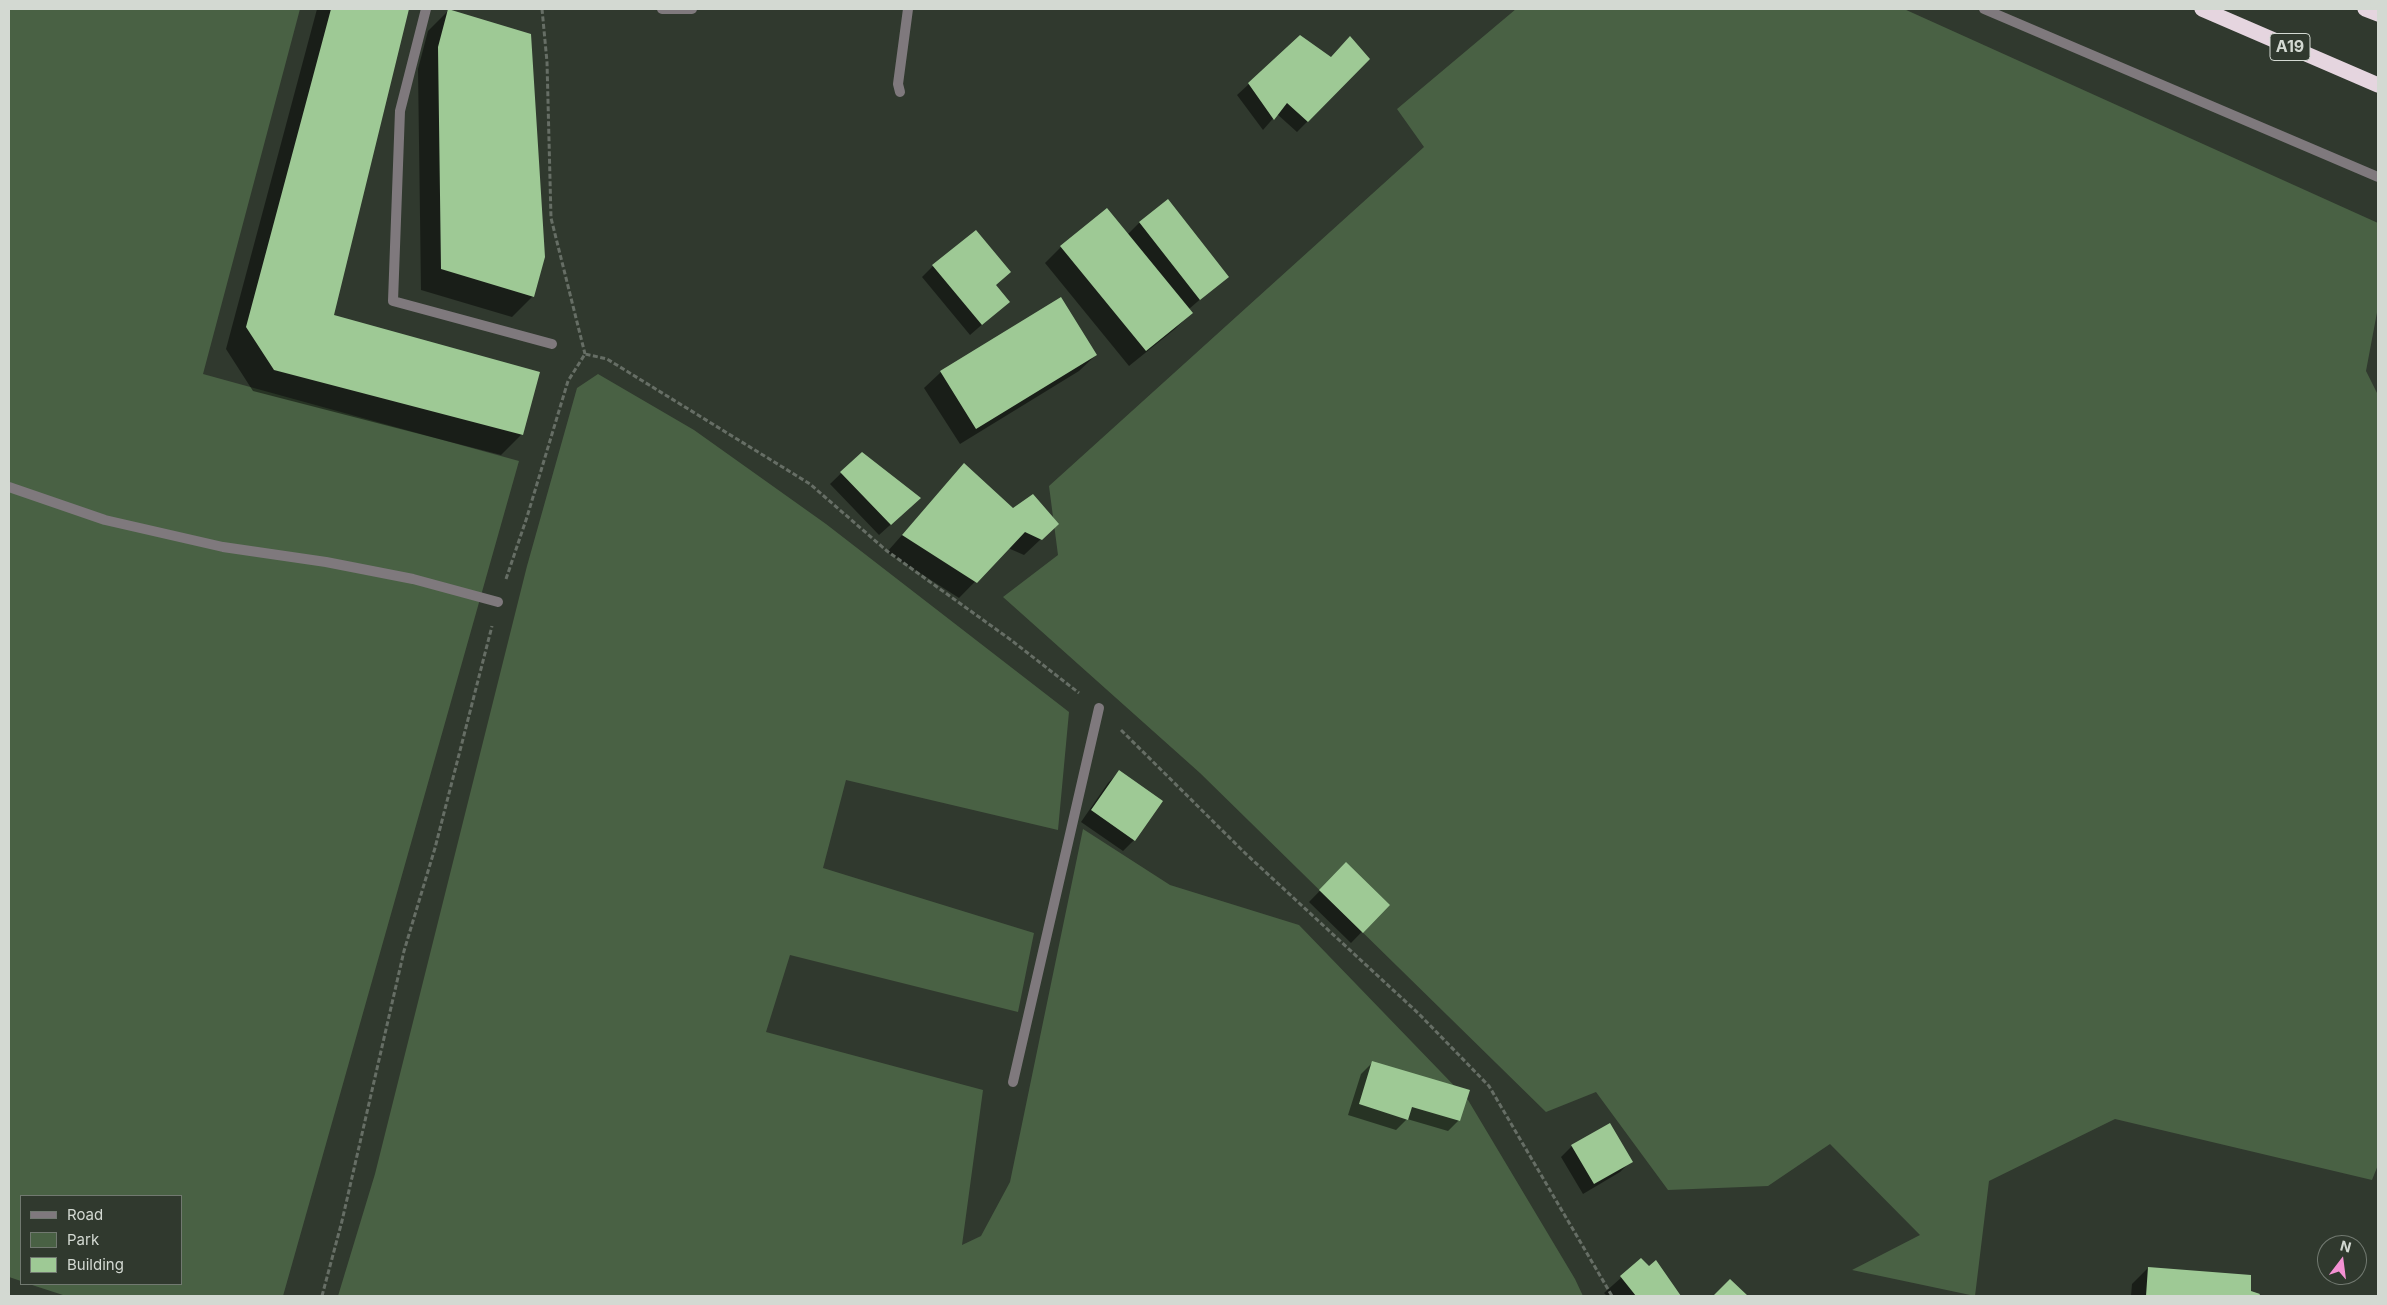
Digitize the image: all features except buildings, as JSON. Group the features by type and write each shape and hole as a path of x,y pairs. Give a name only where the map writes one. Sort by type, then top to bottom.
{"highway":[{"name":"A19","path":"2202,9 2378,85"},
{"path":"2365,9 2378,14"}],"street":[{"path":"426,9 400,111 393,301 552,344"},
{"path":"662,9 692,9"},
{"path":"900,92 898,84 908,9"},
{"path":"1984,9 2378,178"},
{"path":"9,487 105,520 223,547 326,562 414,579 498,602"},
{"path":"1013,1082 1099,708"}],"path":[{"path":"322,1296 342,1221 404,951 435,848 498,602 527,517 568,381 585,354 551,218 547,62 542,9"},
{"path":"585,354 607,359 810,484 887,551 1011,640 1099,708 1246,854 1418,1013 1489,1086 1612,1296"}],"green space":[{"path":"9,9 300,9 203,374 519,461 283,1296 66,1296 32,1285 182,1285 182,1195 20,1195 20,1281 9,1277"},
{"path":"1516,9 1904,9 2378,223 2378,307 2366,371 2378,395 2378,1165 2372,1180 2115,1119 1989,1181 1975,1296 1852,1270 1920,1235 1830,1144 1768,1186 1668,1190 1596,1092 1546,1112 1200,773 1003,597 1058,555 1049,486 1424,147 1397,109"},
{"path":"598,374 694,430 826,524 1069,712 1058,830 846,780 823,868 1034,933 1018,1012 790,955 766,1032 983,1090 962,1245 981,1236 1010,1182 1083,829 1170,885 1299,925 1468,1100 1575,1279 1583,1296 338,1296 375,1174 527,566 577,388"}]}
